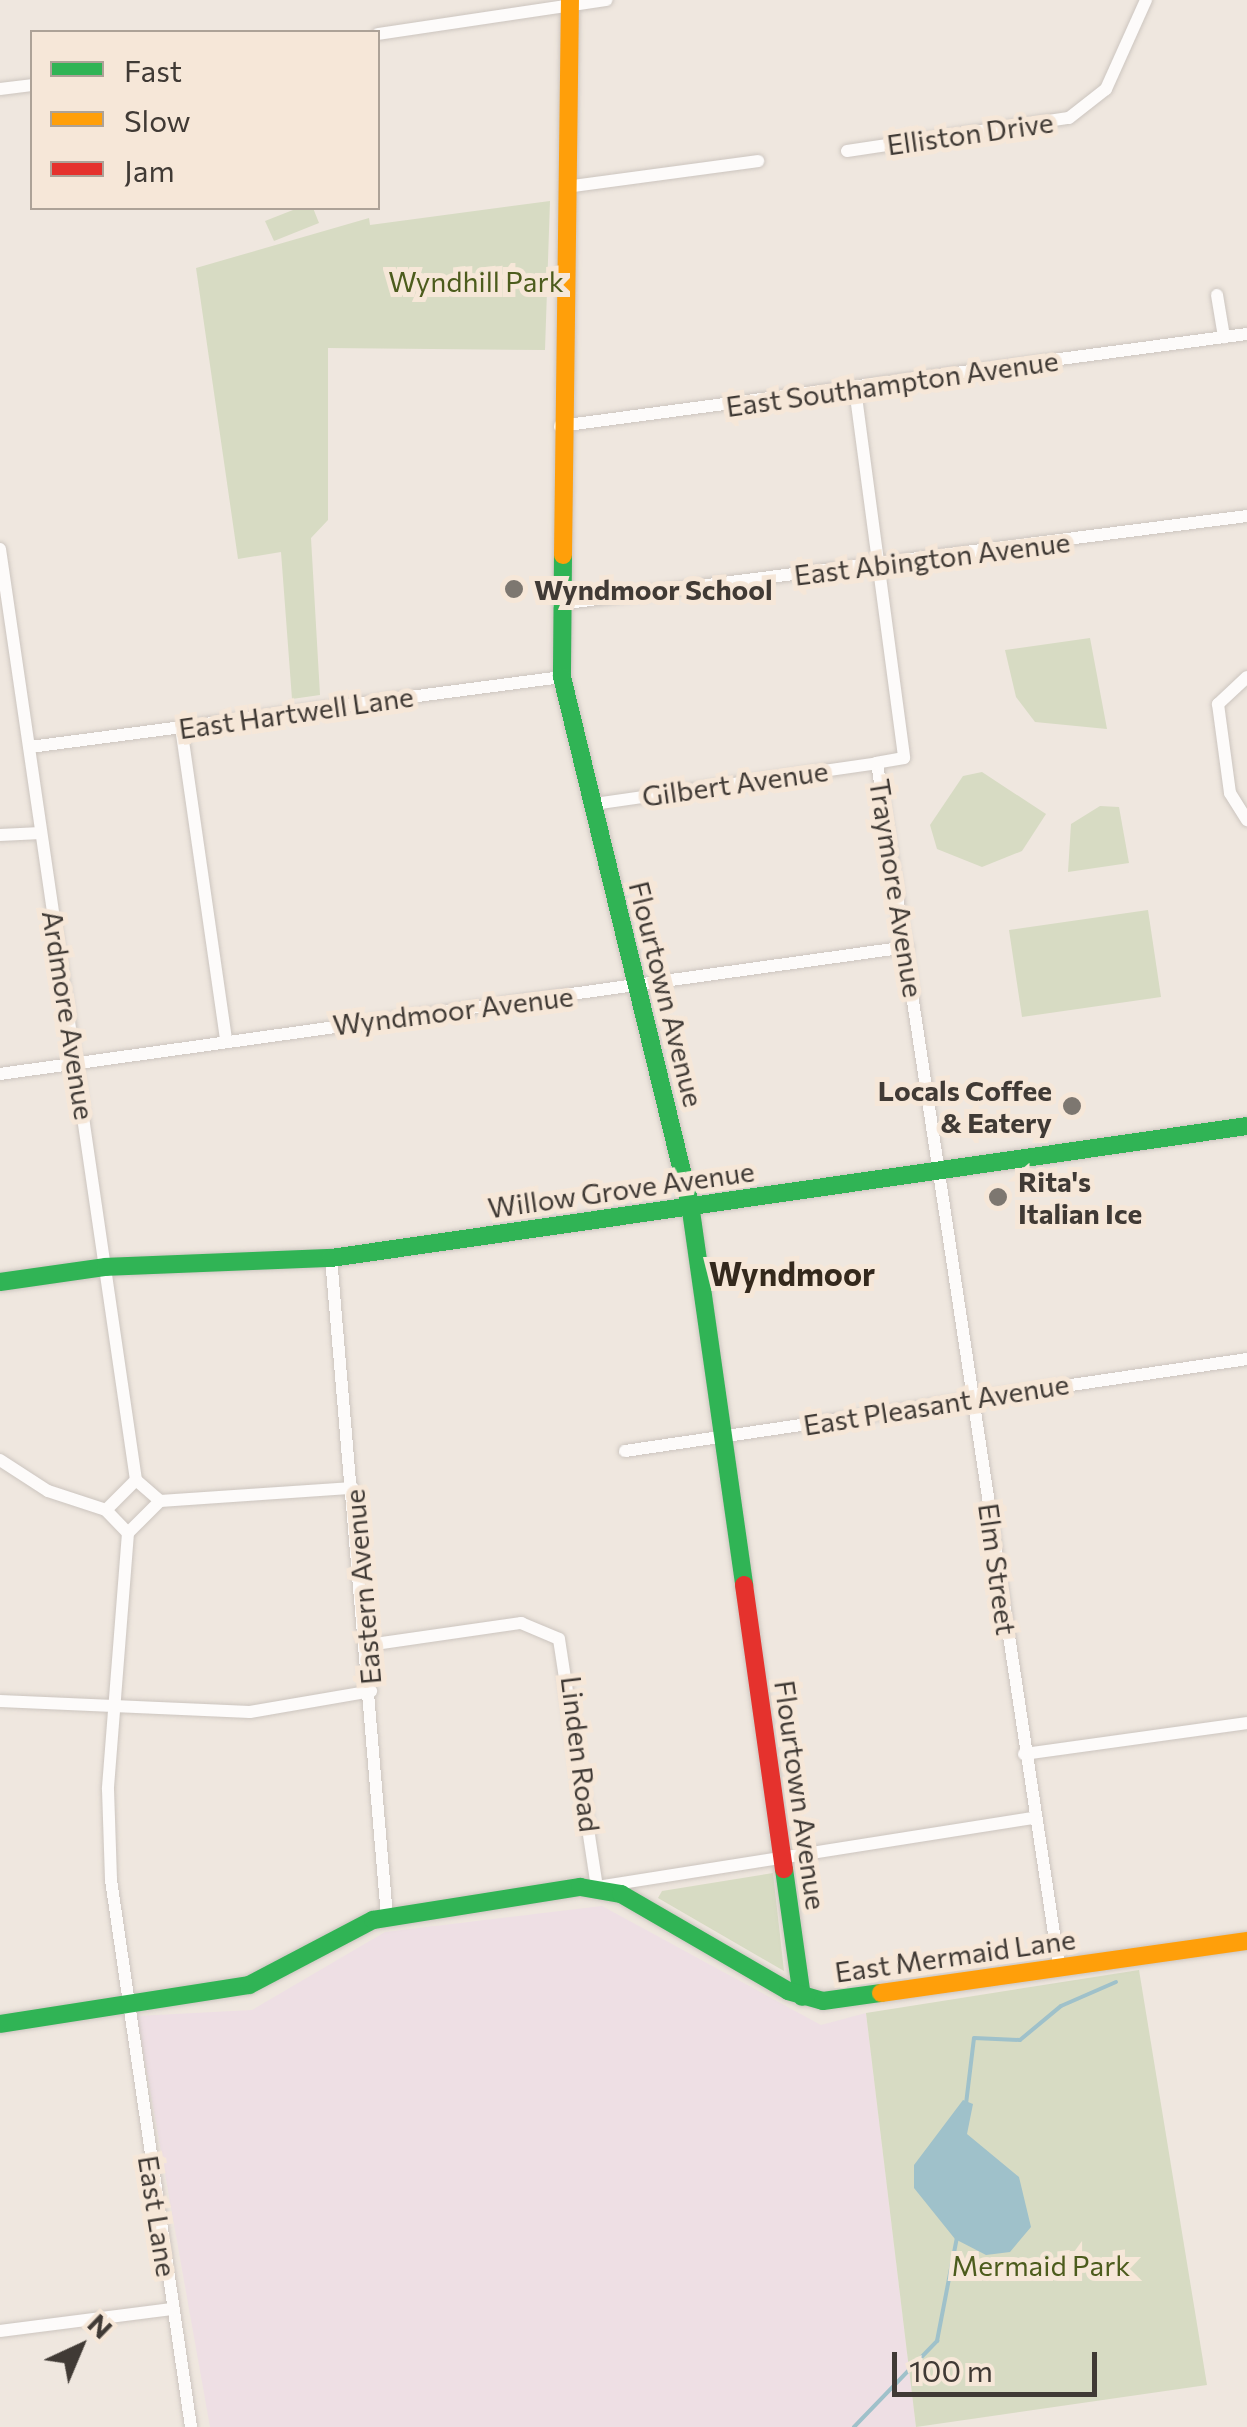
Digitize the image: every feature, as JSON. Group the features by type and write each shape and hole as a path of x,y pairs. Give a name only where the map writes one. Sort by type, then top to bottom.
{"street":[{"path":"380,34 606,0"},
{"name":"Elliston Drive","path":"847,151 1069,118 1106,89 1146,0"},
{"name":"Flourtown Avenue","path":"570,3 557,604 562,677 690,1204 802,1997"},
{"path":"0,89 30,84"},
{"path":"566,188 758,161"},
{"path":"1217,295 1224,337"},
{"name":"East Southampton Avenue","path":"560,426 1247,334"},
{"name":"Traymore Avenue","path":"855,389 904,758 877,762 940,1171"},
{"name":"East Abington Avenue","path":"557,604 879,567 1247,516"},
{"name":"Ardmore Avenue","path":"0,549 136,1480"},
{"name":"East Hartwell Lane","path":"30,746 562,677"},
{"path":"1247,678 1218,704 1230,793 1247,820"},
{"path":"181,727 226,1038"},
{"name":"Gilbert Avenue","path":"594,804 877,762"},
{"path":"0,835 41,833"},
{"name":"Wyndmoor Avenue","path":"0,1074 226,1038 635,988 907,947"},
{"name":"Willow Grove Avenue","path":"0,1282 106,1267 331,1258 1247,1126"},
{"name":"Elm Street","path":"940,1171 1024,1754 1059,1967"},
{"name":"Eastern Avenue","path":"331,1258 368,1644 386,1916"},
{"name":"East Pleasant Avenue","path":"625,1451 1247,1359"},
{"path":"0,1460 48,1491 106,1510 128,1533"},
{"path":"106,1510 136,1480 160,1501"},
{"path":"126,2004 108,1832 128,1533 160,1501 353,1488"},
{"name":"Linden Road","path":"368,1644 522,1623 558,1639 597,1887"},
{"path":"0,1701 250,1712 371,1691"},
{"path":"1024,1754 1247,1723"},
{"path":"0,2024 262,1982 386,1916 1035,1818"},
{"name":"East Mermaid Lane","path":"597,1887 802,1997 837,2000 1247,1941"},
{"name":"East Lane","path":"126,2004 191,2427"},
{"path":"0,2332 172,2309"}],"shaded area":[{"path":"602,1906 821,2025 866,2013 916,2427 210,2427 137,2016 252,2010 385,1932"}],"green space":[{"name":"Wyndhill Park","path":"550,201 545,350 328,348 328,520 311,538 320,695 292,699 281,552 238,559 196,268 369,218 370,225"},
{"path":"293,210 314,210 319,223 274,241 265,221"},
{"path":"1090,638 1107,729 1035,722 1016,697 1005,650"},
{"path":"982,772 1046,814 1022,851 982,867 937,849 930,825 963,776"},
{"path":"1100,806 1119,807 1129,863 1068,872 1071,824"},
{"path":"1148,910 1161,997 1022,1017 1009,930"},
{"path":"773,1873 784,1971 658,1898 662,1891"},
{"name":"Mermaid Park","path":"1139,1970 1207,2385 916,2427 866,2013"}],"water":[{"path":"963,2100 973,2104 967,2134 1019,2177 1031,2227 1010,2252 986,2255 955,2239 914,2188 914,2165"}],"waterway":[{"path":"966,2104 974,2038 1020,2040 1061,2006 1116,1982"},
{"path":"854,2427 937,2341 957,2237"}],"traffic: fast":[{"path":"563,555 562,677 690,1204 744,1585"},
{"path":"0,1282 106,1267 331,1258 1247,1126"},
{"path":"784,1869 802,1997"},
{"path":"0,2024 249,1985 373,1920 580,1887 621,1894 788,1991 823,2001 881,1993"}],"traffic: slow":[{"path":"563,555 570,0"},
{"path":"881,1993 1247,1941"}],"traffic: jam":[{"path":"744,1585 784,1869"}],"place":[{"name":"Wyndmoor School","path":"514,589"},
{"name":"Locals Coffee & Eatery","path":"1072,1106"},
{"name":"Rita's Italian Ice","path":"998,1197"}],"district":[{"name":"Wyndmoor","path":"792,1273"}]}
